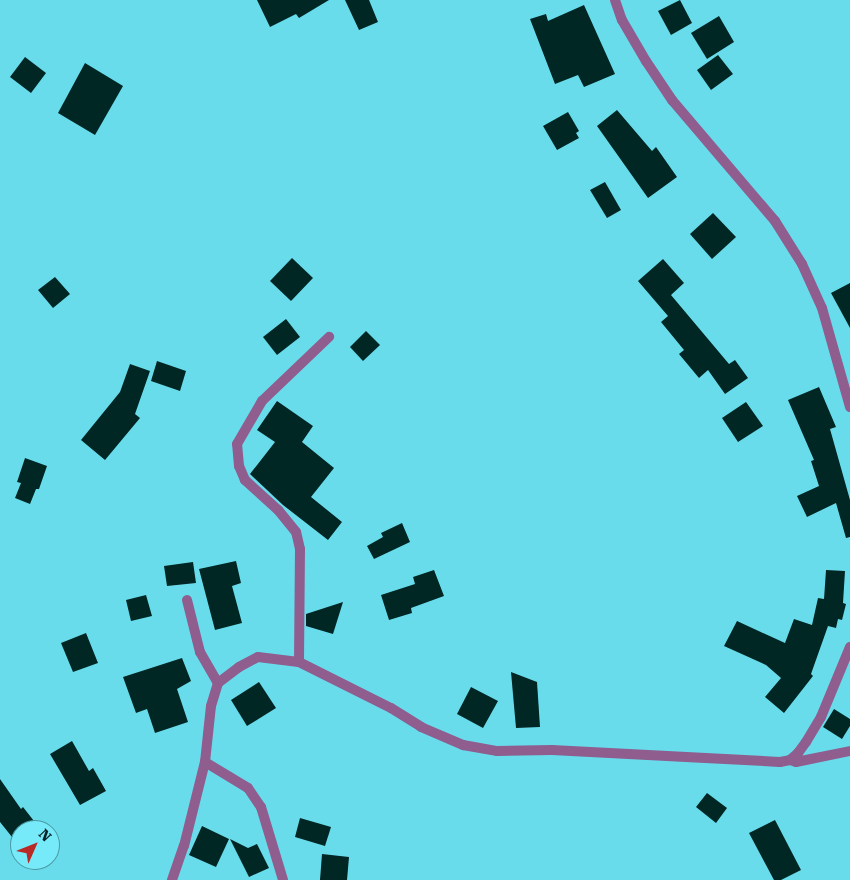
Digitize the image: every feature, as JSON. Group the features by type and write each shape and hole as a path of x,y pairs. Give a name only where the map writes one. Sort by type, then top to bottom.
{"street":[{"path":"615,0 622,20 672,100 775,221 802,264 822,308 850,406"},
{"path":"299,662 300,549 296,532 278,510 246,480 239,466 237,444 262,401 329,337"},
{"path":"187,600 200,652 218,683"},
{"path":"790,760 798,753 821,716 850,647"},
{"path":"172,880 184,846 205,762 211,706 218,683 239,667 258,657 299,662 391,708 421,727 463,745 497,751 552,750 780,762 790,760 796,762 850,751"},
{"path":"205,762 248,788 261,807 284,880"}],"building":[{"path":"257,0 329,0 299,18 296,14 270,27"},
{"path":"345,0 369,0 378,22 359,30"},
{"path":"680,0 692,23 671,35 658,11"},
{"path":"584,5 615,74 584,87 578,75 555,84 530,19 546,14 548,21"},
{"path":"719,16 734,42 707,59 691,33"},
{"path":"718,55 733,74 711,90 697,70"},
{"path":"25,57 46,73 31,93 10,77"},
{"path":"85,63 123,86 95,135 58,113"},
{"path":"617,110 652,151 656,147 677,177 648,198 597,126"},
{"path":"568,112 579,131 576,133 579,138 557,150 543,126"},
{"path":"605,182 621,210 607,218 590,190"},
{"path":"713,213 736,237 712,259 690,234"},
{"path":"292,258 313,278 291,301 270,281"},
{"path":"663,259 684,283 671,295 729,364 735,360 748,378 725,394 708,370 699,378 679,354 684,350 661,322 668,316 638,281"},
{"path":"55,277 70,294 53,308 38,290"},
{"path":"850,283 850,328 831,293"},
{"path":"286,319 300,337 277,355 263,337"},
{"path":"366,331 380,345 363,361 350,347"},
{"path":"157,361 186,371 180,391 151,381"},
{"path":"130,364 150,371 135,414 140,418 105,460 81,440 120,392"},
{"path":"819,387 836,427 830,429 850,500 850,537 846,538 836,503 807,517 797,496 819,486 811,461 814,460 788,400"},
{"path":"277,401 313,426 302,442 334,468 311,497 342,522 328,540 283,505 250,474 275,442 257,430"},
{"path":"746,402 763,426 738,442 722,418"},
{"path":"25,458 47,466 39,489 36,489 30,504 15,498 21,483 17,482"},
{"path":"402,523 410,542 374,559 367,546 383,537 381,533"},
{"path":"236,561 241,583 232,586 242,623 215,630 199,569"},
{"path":"193,562 196,583 167,586 164,566"},
{"path":"434,570 444,596 411,608 412,613 389,620 381,595 415,584 413,577"},
{"path":"826,570 845,571 843,603 846,604 842,620 838,619 836,628 828,626 811,674 813,676 784,713 765,697 781,678 766,665 724,646 737,621 785,643 794,619 812,625 818,598 824,599"},
{"path":"146,595 152,616 131,621 126,600"},
{"path":"343,602 333,634 306,626 306,614"},
{"path":"86,633 98,663 73,672 61,643"},
{"path":"182,658 191,681 177,689 188,722 155,733 147,709 136,713 123,677"},
{"path":"511,672 537,682 540,727 516,728"},
{"path":"259,682 276,708 247,726 231,700"},
{"path":"471,687 498,701 483,728 457,714"},
{"path":"834,709 850,719 850,726 842,739 823,727"},
{"path":"72,741 89,771 93,768 106,791 80,805 50,754"},
{"path":"0,779 21,809 23,807 33,820 10,820 10,834 0,822"},
{"path":"707,793 727,808 716,823 696,807"},
{"path":"300,818 331,827 325,846 295,837"},
{"path":"775,820 801,870 781,880 774,880 749,833"},
{"path":"202,826 229,839 216,867 189,855"},
{"path":"230,839 248,848 257,844 269,868 249,877"},
{"path":"322,854 349,857 347,880 320,880"}]}
